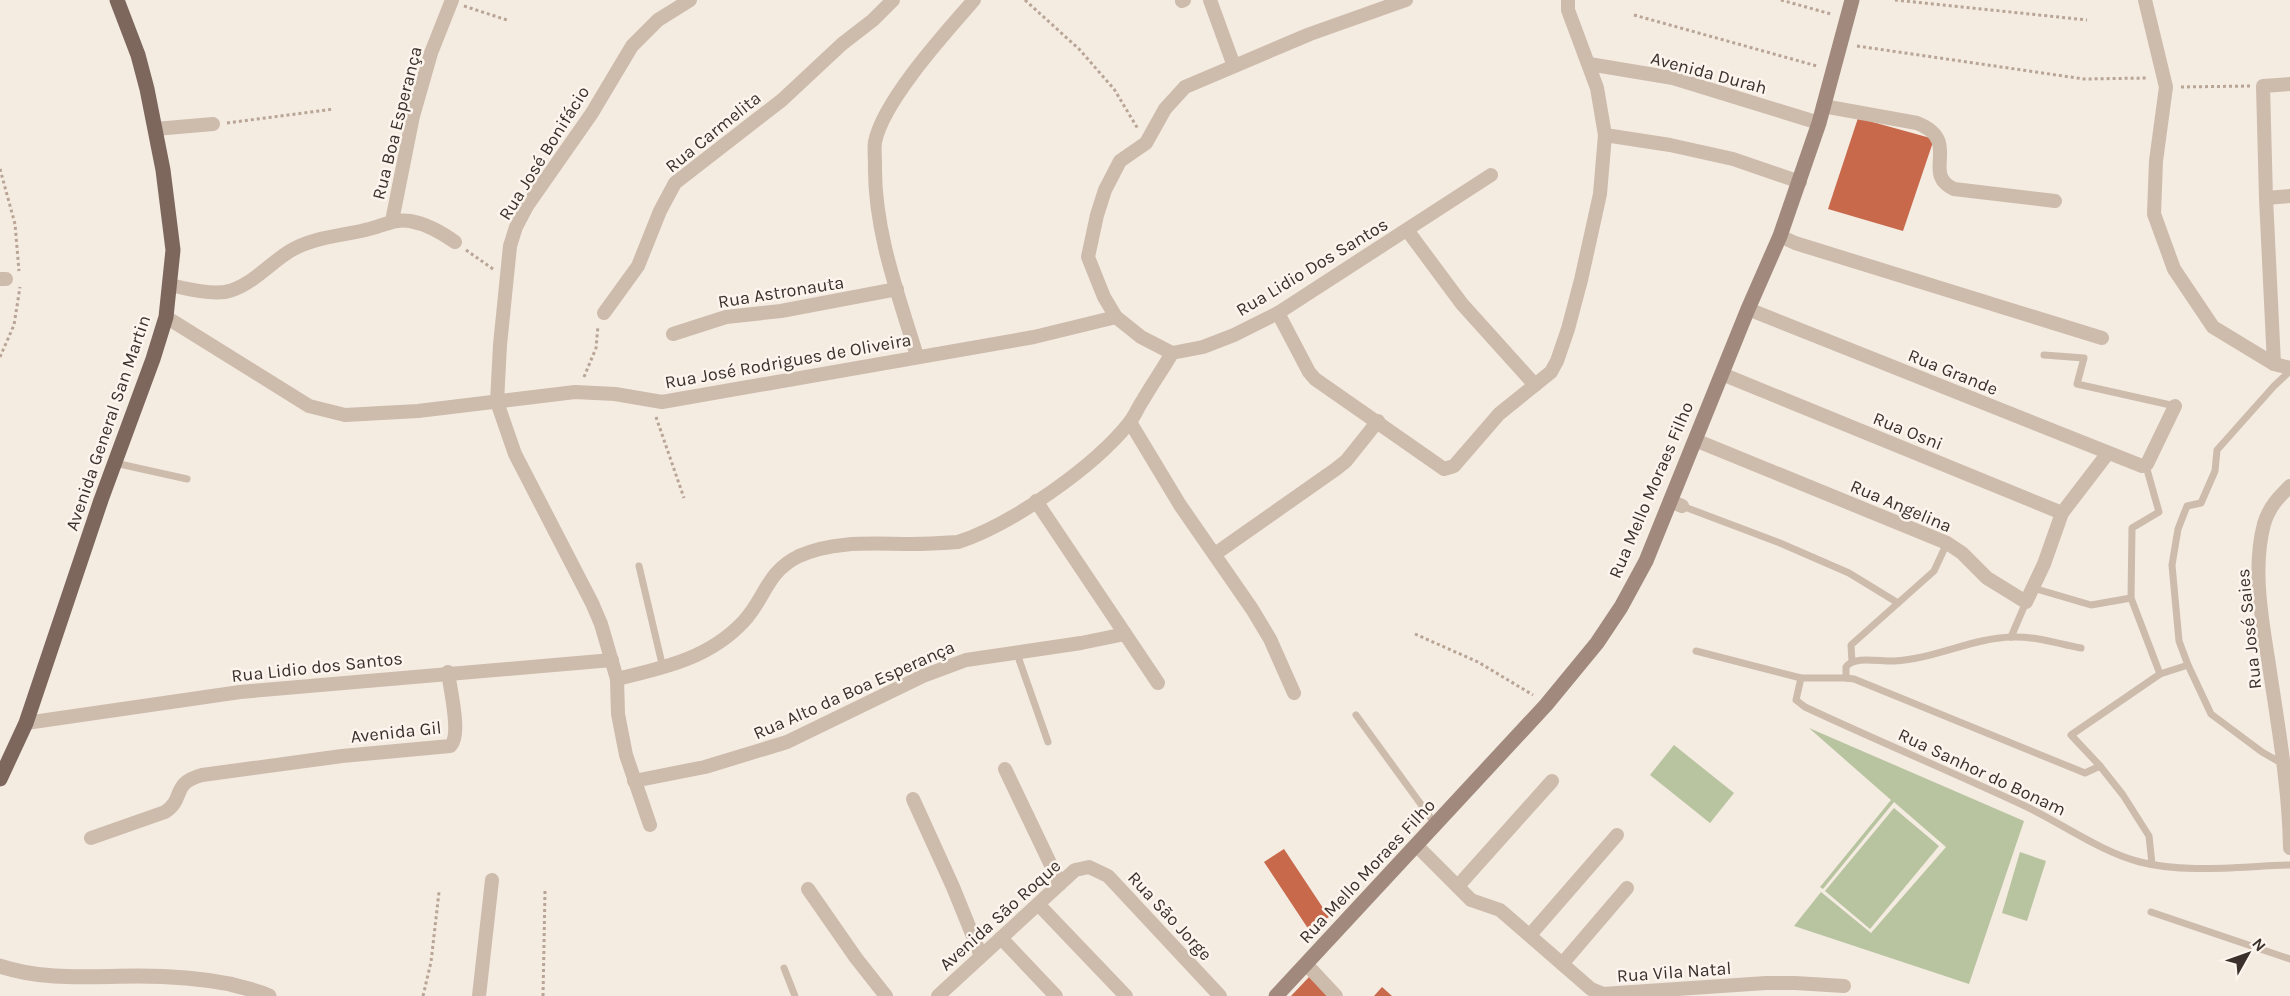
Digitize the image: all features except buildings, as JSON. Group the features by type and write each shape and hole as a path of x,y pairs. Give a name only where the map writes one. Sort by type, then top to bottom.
{"main road":[{"name":"Avenida General San Martin","path":"0,779 26,723 166,317 173,250 170,219 147,89 138,56 117,0"},
{"name":"Rua Mello Moraes Filho","path":"1276,996 1546,705 1597,643 1621,607 1676,504 1695,440 1780,236 1819,123 1852,0"}],"street":[{"name":"Rua José Bonifácio","path":"612,660 592,603 515,454 497,402 510,246 516,227 527,206 592,113 632,46 658,20 690,0"},
{"name":"Rua Carmelita","path":"604,313 638,266 663,205 675,183 782,100 842,44 873,20 892,0"},
{"path":"917,356 880,225 875,184 875,141 894,101 906,83 974,0"},
{"path":"1210,0 1234,66"},
{"path":"617,679 679,663 719,644 746,620 780,568 798,557 840,544 958,542 996,526 1090,463 1130,422 1172,353 1135,333 1116,317 1104,297 1088,257 1097,214 1105,190 1120,161 1146,143 1165,109 1185,87 1310,34 1406,0"},
{"path":"1278,313 1309,372 1442,468 1456,463 1498,414 1545,378 1557,361 1568,329 1600,194 1605,135 1602,111 1589,64 1568,10 1568,0"},
{"path":"2145,0 2165,83 2156,161 2154,214 2174,269 2213,327 2274,364 2290,370"},
{"name":"Rua Boa Esperança","path":"392,221 413,116 431,53 451,1"},
{"name":"Avenida Durah","path":"1589,64 1673,78 1819,123"},
{"path":"2274,364 2263,86 2290,84"},
{"path":"1824,106 1917,123 1930,128 1940,144 1942,181 1954,189 2055,201"},
{"path":"155,129 213,124"},
{"path":"1605,135 1670,145 1733,159 1800,182"},
{"name":"Rua Lidio Dos Santos","path":"1172,353 1203,347 1234,335 1278,313 1491,175"},
{"path":"2266,198 2290,196"},
{"name":"Rua Boa Esperança","path":"170,285 209,292 227,292 246,282 292,249 325,238 367,230 392,221 411,221 436,229 455,242"},
{"path":"1407,230 1462,304 1535,385"},
{"path":"1780,236 1795,243 2102,338"},
{"name":"Rua Astronauta","path":"673,334 726,317 781,311 897,289"},
{"name":"Rua Grande","path":"1748,309 2108,453 2146,466"},
{"name":"Rua José Rodrigues de Oliveira","path":"166,317 309,406 345,415 497,402 575,392 615,394 662,402 1034,337 1116,317"},
{"name":"Rua Osni","path":"1722,374 2062,513"},
{"path":"2146,466 2175,406"},
{"path":"1215,554 1346,461 1378,421"},
{"path":"1130,422 1180,505 1270,639 1294,693"},
{"name":"Rua Angelina","path":"1695,440 1947,543 1962,553 1987,578 2026,602"},
{"path":"2026,602 2044,564 2062,513 2108,453"},
{"name":"Rua José Saies","path":"2290,486 2273,503 2264,524 2258,567 2263,626 2283,764 2290,848"},
{"path":"1036,501 1158,683"},
{"name":"Rua Alto da Boa Esperança","path":"634,782 705,767 787,742 922,676 966,660 1125,634"},
{"path":"612,660 617,679 618,714 626,755 650,825"},
{"name":"Rua Lidio dos Santos","path":"26,723 240,692 448,672 612,660"},
{"name":"Avenida Gil","path":"91,838 165,812 174,806 183,784 193,777 342,756 447,747 453,744 456,730 448,672"},
{"path":"1005,769 1060,884"},
{"path":"1458,886 1552,781"},
{"path":"913,799 981,956"},
{"path":"1530,935 1617,835"},
{"name":"Rua Vila Natal","path":"1416,845 1477,903 1500,910 1591,989 1610,994 1686,987 1795,982 1844,986"},
{"name":"Avenida São Roque","path":"938,996 1075,870 1089,867"},
{"name":"Rua São Jorge","path":"1089,867 1108,876 1220,996"},
{"path":"479,996 492,880"},
{"path":"1562,964 1627,888"},
{"path":"808,889 856,958 886,996"},
{"path":"1038,904 1126,996"},
{"path":"1001,938 1056,996"},
{"path":"1307,965 1336,996"},
{"path":"0,966 21,973 63,978 177,976 215,981 260,991 270,996"}],"lane":[{"path":"2044,355 2084,358 2077,384 2175,406"},
{"path":"2283,764 2262,752 2211,714 2179,641 2172,565 2178,529 2187,506 2201,503 2215,471 2217,450 2290,370"},
{"path":"115,463 187,479"},
{"path":"2146,466 2159,512 2132,528 2131,598 2160,674"},
{"path":"1676,504 1780,543 1849,573 1898,603"},
{"path":"1852,662 1851,645 1934,571 1947,543"},
{"path":"639,566 663,668"},
{"path":"2032,588 2091,605 2131,598"},
{"path":"2011,637 2026,602"},
{"path":"1846,678 1846,667 1852,662 1923,658 1969,645 2011,637 2081,648"},
{"path":"1016,651 1048,742"},
{"path":"1696,651 1802,678 1854,679 2085,773 2100,766"},
{"path":"2152,864 2149,836 2123,795 2071,735 2160,674 2188,665"},
{"name":"Rua Sanhor do Bonam","path":"1802,678 1796,700 1805,707 1955,773 2113,851 2152,864 2180,868 2290,865"},
{"path":"1356,715 1436,825"},
{"path":"2151,912 2290,959"},
{"path":"784,968 795,996"}],"path":[{"path":"1025,0 1079,49 1114,89 1146,143"},
{"path":"1781,0 1829,14"},
{"path":"1894,0 1961,9 2087,20"},
{"path":"451,1 507,20"},
{"path":"1634,15 1817,66"},
{"path":"1854,46 2084,79 2263,86"},
{"path":"213,124 334,109"},
{"path":"455,242 507,278"},
{"path":"575,392 587,372 596,348 599,321 604,313"},
{"path":"651,401 684,498"},
{"path":"1415,634 1478,662 1527,690 1546,705"},
{"path":"543,996 545,891"},
{"path":"423,996 431,962 439,892"}],"green space":[{"path":"1809,728 2024,821 1969,984 1794,926 1821,892 1871,933 1946,847 1894,802 1823,889 1820,887 1891,800"},
{"path":"1674,745 1734,793 1710,823 1650,775"},
{"path":"1894,808 1939,846 1870,929 1825,891"},
{"path":"2020,852 2046,861 2027,921 2002,913"}]}
